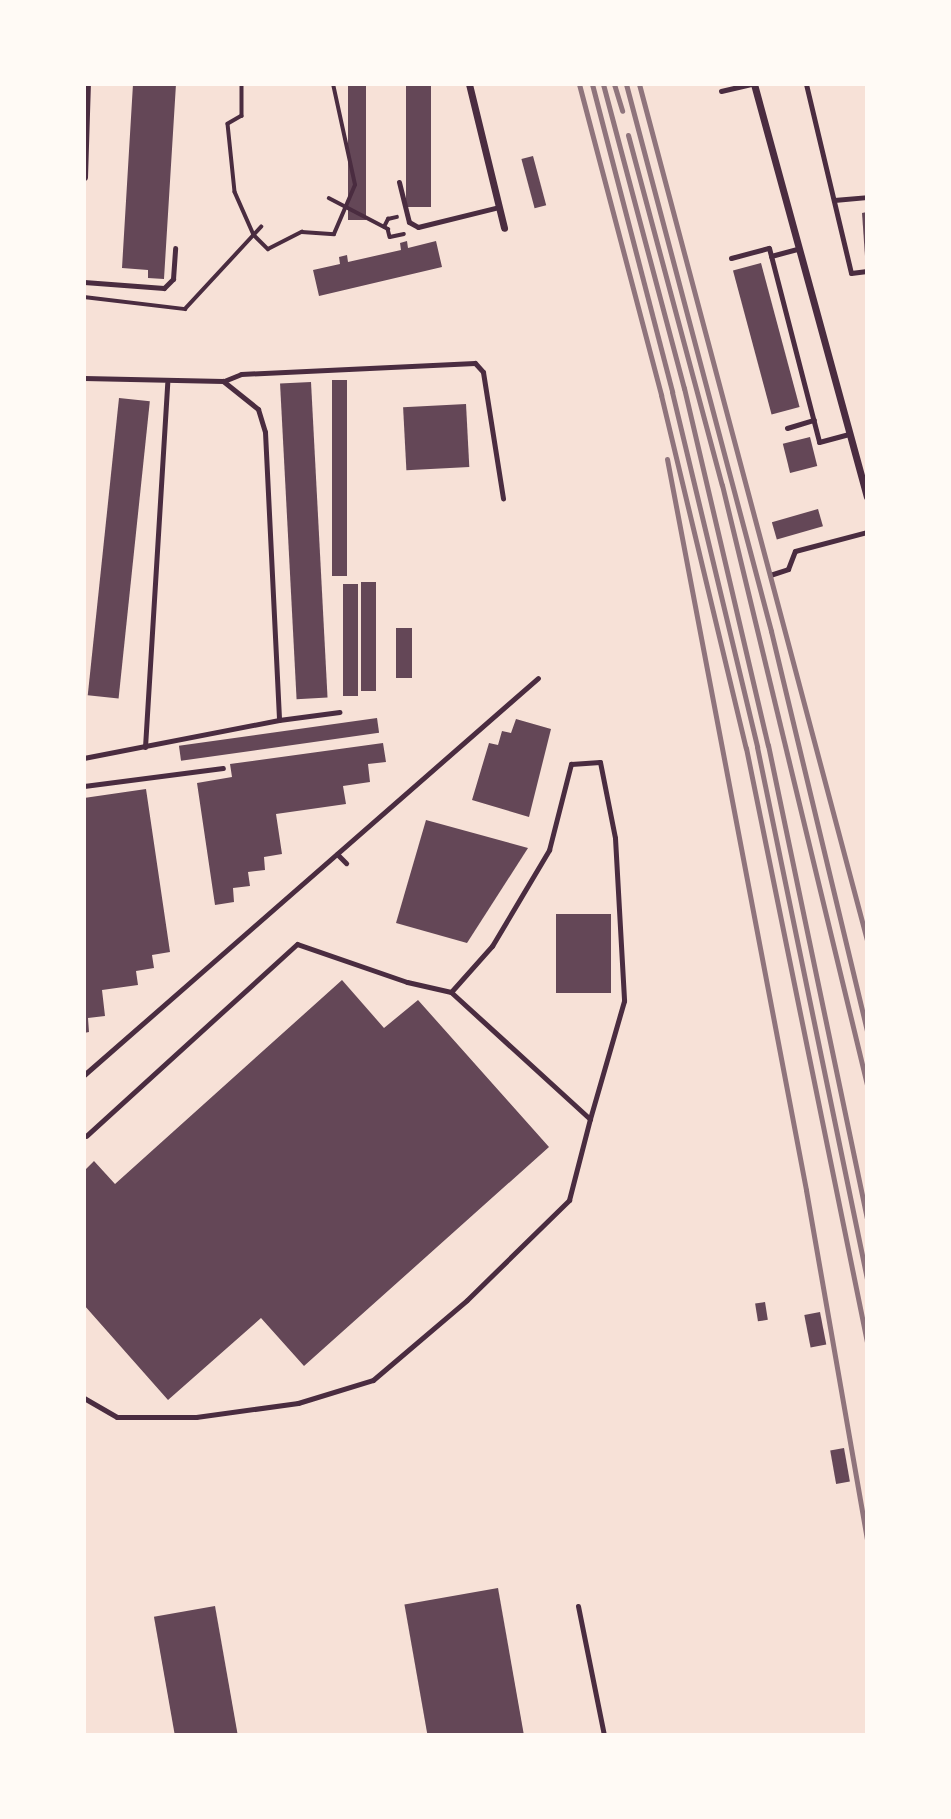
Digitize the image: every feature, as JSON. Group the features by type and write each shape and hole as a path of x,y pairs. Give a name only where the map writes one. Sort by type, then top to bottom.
{"street":[{"path":"84,177 87,84"},
{"path":"469,84 504,228"},
{"path":"753,84 867,497"}],"lane":[{"path":"721,91 753,84"},
{"path":"806,84 851,273 867,271"},
{"path":"399,182 409,222 418,227 499,207"},
{"path":"834,200 867,197"},
{"path":"84,282 164,288 173,279 175,247"},
{"path":"731,258 769,247 819,442 848,434"},
{"path":"771,256 798,248"},
{"path":"84,378 167,383 223,381 241,374 475,363 483,372 503,498"},
{"path":"223,381 251,401 265,432 279,720"},
{"path":"145,747 167,383"},
{"path":"787,428 814,420"},
{"path":"769,575 788,569 795,551 867,532"},
{"path":"84,1075 538,678"},
{"path":"84,758 279,720 339,712"},
{"path":"84,1398 117,1417 196,1417 298,1403 373,1380 467,1300 569,1199 624,1001 615,838 600,762 571,764 549,850 492,946 451,992"},
{"path":"84,786 223,768"},
{"path":"337,854 346,863"},
{"path":"85,1137 297,944 451,992 590,1119"},
{"path":"578,1606 604,1735"}],"path":[{"path":"242,84 242,116 228,124 235,192 254,235 268,249 302,232 334,234 355,185 333,84"},
{"path":"384,227 388,219"}],"building":[{"path":"133,84 176,84 164,279 148,278 148,270 122,268"},
{"path":"348,84 366,84 366,220 348,220"},
{"path":"406,84 431,84 431,207 406,207"},
{"path":"533,156 546,205 535,208 521,159"},
{"path":"867,212 867,256 865,256 862,213"},
{"path":"407,241 408,248 436,241 442,267 319,296 313,270 340,264 339,257 347,255 348,262 401,250 400,243"},
{"path":"761,263 800,407 772,414 733,271"},
{"path":"332,380 347,380 347,576 332,576"},
{"path":"311,382 328,698 297,699 280,384"},
{"path":"119,398 150,401 119,699 88,695"},
{"path":"466,404 469,467 406,470 403,407"},
{"path":"810,437 817,466 790,473 783,444"},
{"path":"818,509 823,526 777,540 772,522"},
{"path":"361,582 376,582 376,691 361,691"},
{"path":"343,584 358,584 358,696 343,696"},
{"path":"396,628 412,628 412,678 396,678"},
{"path":"377,718 379,733 181,761 179,746"},
{"path":"516,719 551,729 529,817 472,800 489,743 498,745 502,731 511,733"},
{"path":"383,743 386,762 368,764 370,782 343,786 346,804 276,814 282,854 264,857 265,870 248,872 250,886 233,888 234,902 215,905 197,783 232,777 230,764"},
{"path":"146,789 170,952 152,955 154,968 136,971 138,985 102,990 105,1016 88,1018 89,1032 84,1033 84,798"},
{"path":"426,820 528,848 467,943 396,923"},
{"path":"556,914 611,914 611,993 556,993"},
{"path":"342,980 384,1028 418,1000 549,1147 304,1366 261,1318 168,1400 84,1305 84,1171 94,1161 115,1184"},
{"path":"765,1302 768,1320 758,1321 755,1304"},
{"path":"820,1312 826,1344 811,1347 804,1315"},
{"path":"844,1448 850,1481 836,1484 830,1450"},
{"path":"498,1588 524,1735 427,1735 404,1604"},
{"path":"215,1606 238,1735 175,1735 154,1617"}],"railway":[{"path":"579,84 661,395 746,748 867,1342"},
{"path":"592,84 672,392 757,747 867,1279"},
{"path":"603,84 684,388 768,745 867,1218"},
{"path":"614,84 622,111"},
{"path":"626,84 771,631 867,1032"},
{"path":"639,84 867,940"},
{"path":"628,135 722,485 867,1085"},
{"path":"667,459 806,1190 867,1539"}]}
